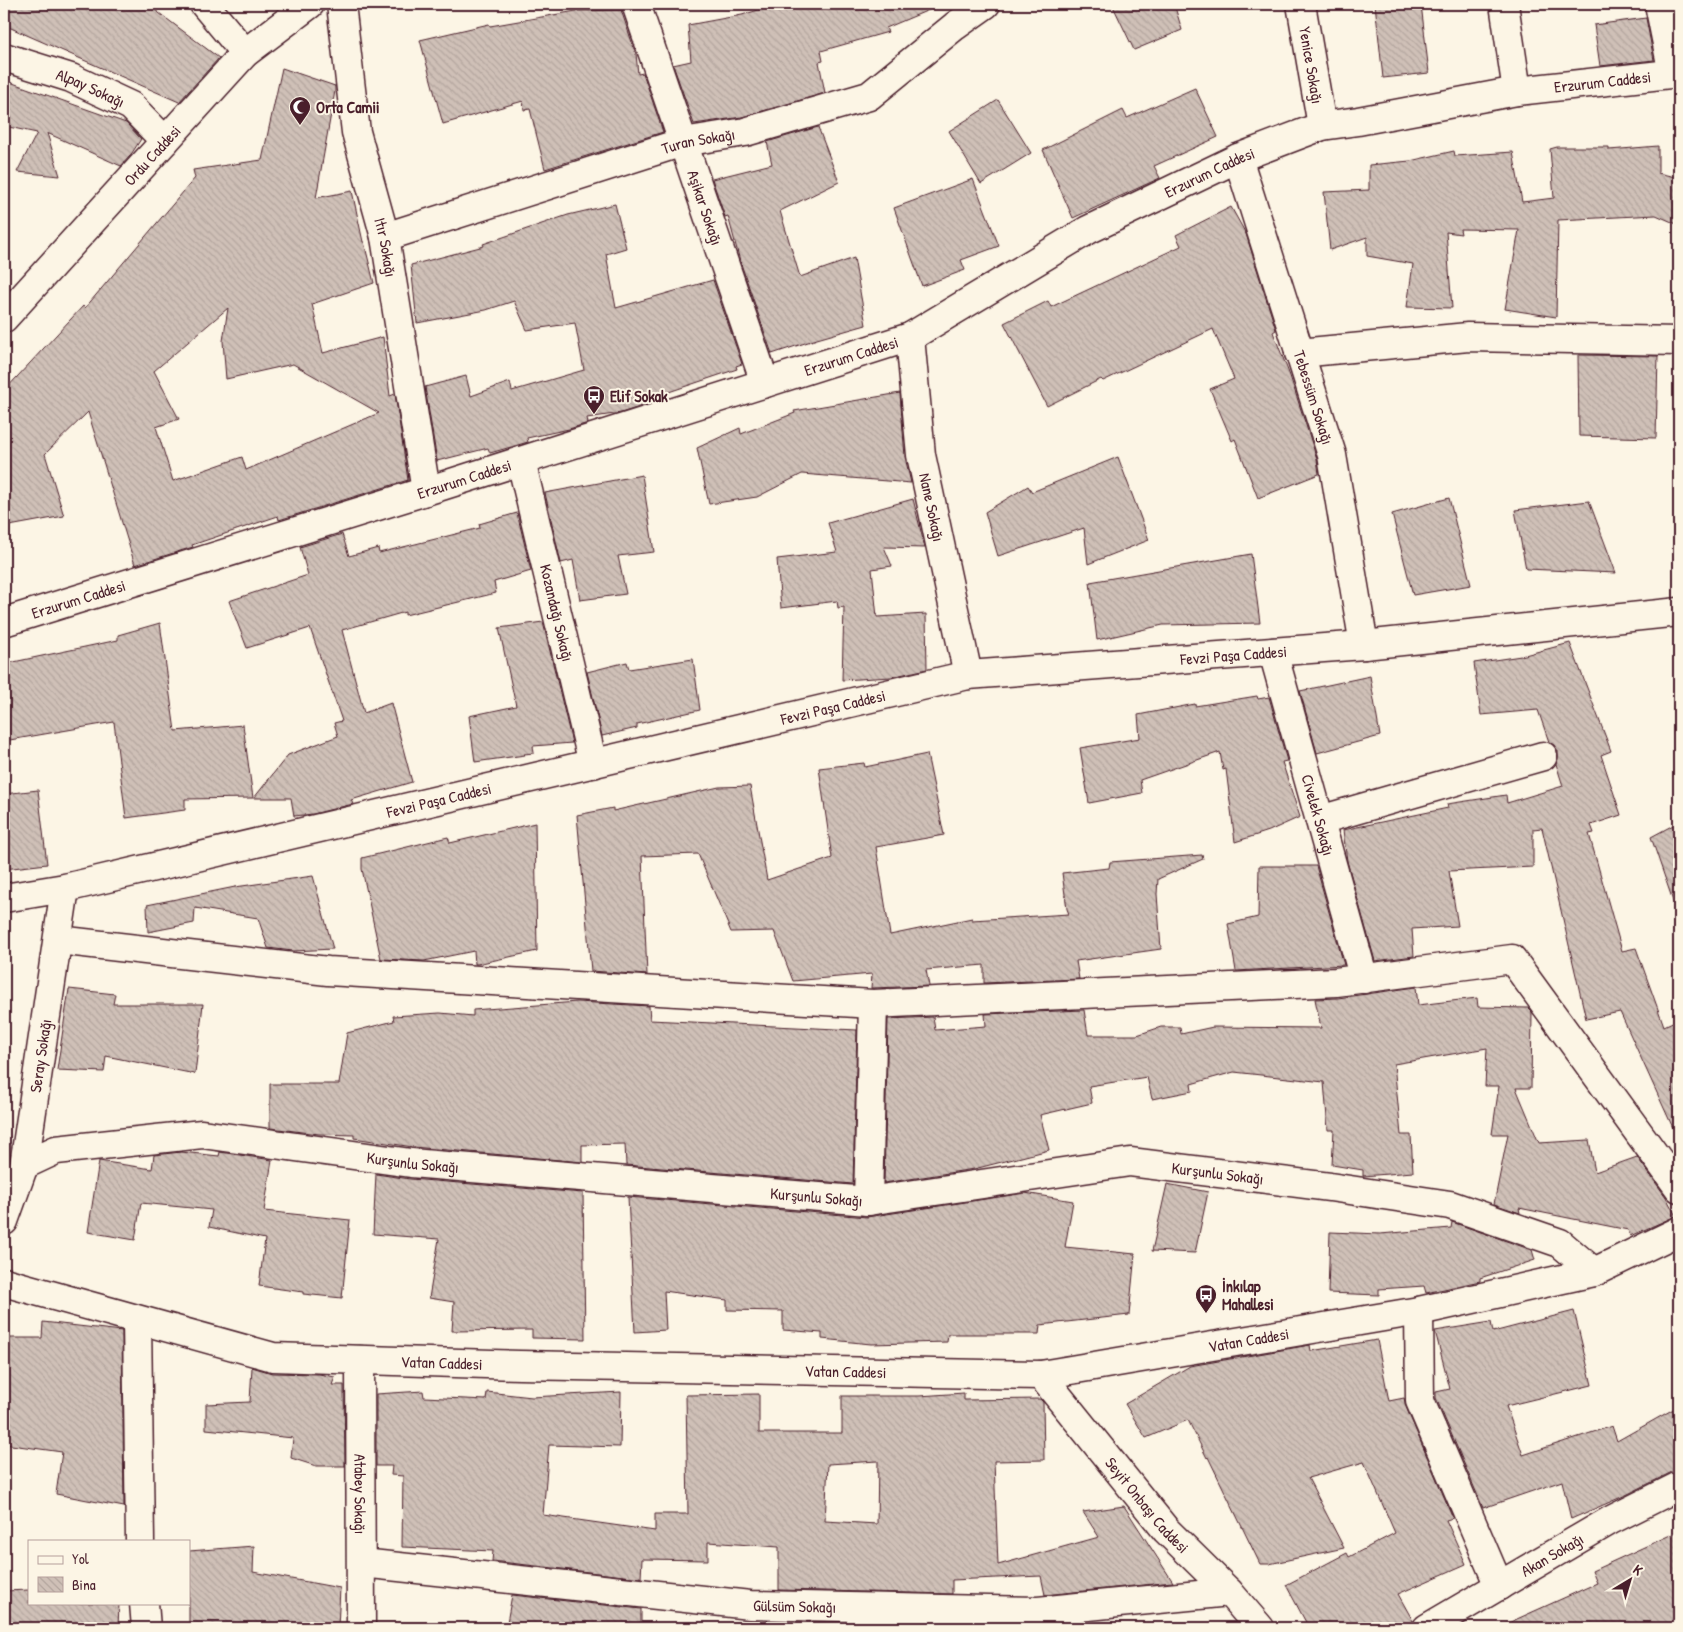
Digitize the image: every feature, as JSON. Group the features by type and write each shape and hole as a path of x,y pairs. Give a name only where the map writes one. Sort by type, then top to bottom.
{"street":[{"path":"204,4 245,53"},
{"name":"Ordu Caddesi","path":"4,318 245,53 310,4"},
{"name":"Itır Sokağı","path":"341,4 356,132 386,237 426,491"},
{"name":"Aşikar Sokağı","path":"636,4 765,384"},
{"name":"Turan Sokağı","path":"386,237 683,142 745,132 869,96 955,26 986,4"},
{"name":"Yenice Sokağı","path":"1301,4 1322,126"},
{"path":"1504,4 1517,91"},
{"path":"1659,4 1676,73"},
{"name":"Alpay Sokağı","path":"4,57 71,78 131,106 165,141"},
{"name":"Erzurum Caddesi","path":"4,622 426,491 910,337 1088,230 1238,158 1322,126 1517,91 1676,73"},
{"name":"Tebessüm Sokağı","path":"1238,158 1332,455 1364,645"},
{"name":"Nane Sokağı","path":"910,337 921,455 968,675"},
{"path":"1299,353 1468,337 1679,341"},
{"name":"Kozandağı Sokağı","path":"521,461 593,764"},
{"name":"Fevzi Paşa Caddesi","path":"4,898 65,888 968,675 1364,645 1679,612"},
{"name":"Civelek Sokağı","path":"1273,652 1364,978"},
{"path":"1320,820 1543,756"},
{"name":"Seray Sokağı","path":"4,1221 24,1165 65,888"},
{"path":"58,940 328,971 872,1004 1336,982 1512,959 1679,1188"},
{"path":"868,1201 872,1004"},
{"name":"Kurşunlu Sokağı","path":"24,1165 56,1150 202,1134 411,1163 868,1201 1130,1162 1330,1187 1450,1205 1560,1242 1594,1272"},
{"name":"Vatan Caddesi","path":"4,1282 274,1357 1041,1375 1419,1311 1594,1272 1679,1231"},
{"path":"1419,1311 1420,1401 1499,1586"},
{"path":"138,1320 140,1540"},
{"name":"Atabey Sokağı","path":"360,1360 361,1628"},
{"name":"Seyit Onbaşı Caddesi","path":"1041,1375 1166,1530 1229,1592 1260,1628"},
{"name":"Akan Sokağı","path":"1427,1628 1611,1520 1679,1486"},
{"name":"Gülsüm Sokağı","path":"362,1563 750,1605 1038,1611 1229,1592"},
{"path":"144,1604 146,1628"}],"building":[{"path":"4,4 147,4 219,58 179,102 4,25"},
{"path":"778,4 943,4 886,28 888,32 821,51 823,61 819,62 825,93 742,117 694,124 673,65 691,61 688,25 742,15"},
{"path":"1112,4 1174,4 1182,30 1134,50"},
{"path":"1375,4 1421,4 1429,73 1383,78"},
{"path":"621,10 636,54 638,74 643,73 663,132 545,169 530,109 524,110 523,101 443,124 420,40 489,24 490,26 576,11"},
{"path":"1646,18 1654,60 1600,66 1594,25"},
{"path":"282,68 335,86 316,198 352,191 374,283 312,304 323,353 383,337 390,396 395,394 408,480 279,520 278,516 192,545 193,547 135,565 88,412 45,454 64,516 4,527 4,391 83,306 85,308 195,178 193,170 262,160","holes":["228,308 223,341 226,379 293,364 379,413 246,470 242,457 173,481 156,427 179,419 154,371"]},
{"path":"4,80 126,123 141,139 121,166 47,133 60,176 17,172 37,133 4,126"},
{"path":"1195,88 1218,137 1154,166 1160,178 1073,218 1043,150 1123,110 1127,118"},
{"path":"998,100 1031,153 981,184 949,131"},
{"path":"818,127 839,182 780,211 800,277 854,258 866,325 772,354 740,261 728,216 725,217 712,179 772,164 767,142"},
{"path":"1658,146 1658,173 1679,178 1679,225 1656,215 1558,220 1556,317 1505,309 1519,230 1460,229 1461,234 1446,232 1452,308 1407,307 1413,264 1367,256 1367,237 1330,250 1324,192 1369,190 1369,165 1410,161 1454,151 1455,156 1513,152 1522,202 1554,198 1550,149 1557,147 1609,147 1609,150"},
{"path":"973,179 999,246 961,260 965,270 922,286 894,208"},
{"path":"615,204 626,248 606,254 616,308 713,280 742,364 736,366 737,369 645,400 646,405 621,413 587,418 588,423 527,438 528,442 490,453 488,448 437,461 425,387 466,376 471,396 510,382 512,391 584,370 575,323 527,330 514,301 486,310 417,323 411,265 484,246 483,244 568,215"},
{"path":"1231,207 1246,234 1276,330 1273,332 1290,376 1317,459 1319,474 1258,498 1235,439 1232,441 1210,389 1234,379 1213,329 1103,381 1101,379 1047,406 1004,323 1048,301 1051,307 1181,246 1176,235"},
{"path":"1578,355 1658,356 1656,438 1579,436"},
{"path":"900,393 905,457 911,483 802,474 757,497 709,504 697,448 740,428 741,434 795,413 794,411"},
{"path":"1118,457 1149,540 1088,564 1084,528 998,556 985,512 1028,486 1032,492"},
{"path":"642,475 654,552 618,556 626,594 580,600 573,560 561,563 545,493"},
{"path":"1449,498 1471,585 1413,595 1392,514"},
{"path":"913,499 925,548 884,547 892,566 872,569 877,617 926,614 927,669 891,677 842,680 844,607 838,608 837,601 781,608 777,559 837,552 828,523"},
{"path":"1589,501 1616,573 1526,569 1515,510"},
{"path":"517,513 531,571 494,582 496,593 405,615 405,612 342,630 364,713 391,703 412,782 351,800 353,804 313,814 294,816 291,798 254,798 288,755 338,736 334,723 342,721 310,628 247,648 229,601 308,575 300,547 342,534 349,556 378,548 379,553 480,528 479,524"},
{"path":"1251,554 1260,623 1163,625 1097,640 1090,582"},
{"path":"543,622 572,743 533,746 534,753 475,762 469,716 516,706 499,628"},
{"path":"160,623 175,731 243,725 253,798 185,799 185,810 126,818 114,722 4,741 4,664 118,640 118,635"},
{"path":"1570,643 1611,751 1601,755 1621,815 1591,825 1594,833 1589,834 1622,951 1636,948 1664,1026 1679,1019 1679,1141 1620,1012 1586,1019 1542,828 1533,829 1533,867 1449,871 1458,926 1412,929 1414,956 1375,961 1347,861 1343,830 1448,808 1447,804 1506,795 1507,803 1563,786 1556,764 1558,751 1549,742 1538,710 1481,715 1474,663 1521,656"},
{"path":"693,659 700,710 637,724 637,728 602,736 587,672 627,662 629,669"},
{"path":"1370,676 1380,736 1317,753 1300,691"},
{"path":"1257,696 1258,699 1269,697 1287,761 1282,762 1300,817 1269,831 1235,842 1226,769 1223,770 1220,752 1140,780 1142,793 1089,803 1080,748 1140,738 1138,715 1195,704 1195,706"},
{"path":"927,754 944,835 876,847 890,935 972,918 972,920 1069,914 1062,873 1109,868 1110,862 1202,855 1203,859 1158,879 1157,894 1161,949 1076,961 1079,979 984,983 984,965 926,970 929,986 871,988 872,974 793,981 774,931 731,932 698,854 642,856 647,975 591,971 577,815 613,808 613,811 719,787 750,786 767,880 832,858 819,768 864,763 865,767"},
{"path":"38,790 47,864 4,869 4,794"},
{"path":"1679,822 1679,907 1675,907 1651,837"},
{"path":"535,823 537,951 477,964 475,964 474,951 424,961 381,959 362,869 362,858 448,837 450,843"},
{"path":"1259,866 1316,866 1344,965 1236,971 1228,924 1258,917"},
{"path":"313,876 333,949 293,951 268,948 258,918 195,908 194,923 148,932 147,905 235,887"},
{"path":"1416,987 1418,1005 1477,998 1478,1007 1528,1008 1532,1012 1531,1088 1516,1088 1539,1143 1589,1140 1595,1172 1637,1157 1666,1197 1676,1216 1630,1236 1628,1230 1519,1208 1520,1213 1494,1204 1508,1134 1492,1134 1499,1086 1485,1086 1487,1048 1394,1064 1401,1135 1411,1135 1413,1172 1363,1176 1363,1170 1332,1165 1334,1130 1328,1130 1324,1082 1234,1072 1191,1084 1192,1091 1152,1099 1147,1077 1089,1086 1092,1103 1040,1115 1049,1150 974,1169 884,1183 888,1019 933,1017 935,1030 986,1026 985,1014 1084,1010 1088,1035 1137,1035 1161,1027 1180,1027 1181,1034 1213,1027 1321,1028 1315,999 1338,998"},
{"path":"69,989 115,994 113,1004 203,1004 195,1074 106,1056 104,1072 57,1070"},
{"path":"577,1002 649,1006 650,1020 857,1030 853,1184 626,1165 625,1144 582,1145 582,1162 413,1147 354,1138 354,1135 319,1134 270,1128 270,1084 339,1084 347,1033 394,1021 393,1016 440,1013 473,1016 473,1010"},
{"path":"181,1152 219,1156 220,1152 272,1160 264,1211 350,1220 342,1298 303,1294 303,1292 259,1286 265,1239 209,1227 212,1210 141,1203 135,1240 88,1232 99,1161 152,1169 154,1155"},
{"path":"376,1174 410,1179 583,1193 585,1339 532,1338 532,1330 452,1331 454,1302 429,1298 439,1239 373,1234"},
{"path":"1167,1184 1208,1192 1195,1253 1152,1251"},
{"path":"1025,1193 1073,1201 1065,1247 1135,1254 1129,1315 1040,1325 1039,1334 948,1334 947,1342 871,1344 822,1339 822,1333 783,1330 783,1311 727,1310 727,1300 664,1291 666,1330 635,1332 628,1197 867,1217"},
{"path":"1452,1222 1532,1250 1535,1260 1480,1278 1480,1281 1426,1293 1424,1286 1379,1289 1379,1295 1328,1293 1330,1232 1380,1234 1451,1228"},
{"path":"1574,1311 1592,1385 1506,1406 1523,1455 1612,1426 1617,1441 1679,1406 1679,1470 1571,1519 1562,1481 1483,1508 1436,1398 1436,1392 1450,1389 1435,1331 1491,1322 1493,1332"},
{"path":"43,1322 122,1331 124,1507 56,1494 62,1452 4,1444 4,1338 42,1338"},
{"path":"1377,1340 1389,1401 1404,1398 1406,1407 1453,1518 1446,1520 1466,1564 1398,1594 1413,1621 1411,1628 1309,1628 1286,1585 1347,1553 1349,1557 1395,1533 1364,1462 1308,1478 1344,1548 1269,1564 1260,1564 1188,1420 1146,1438 1125,1404 1190,1366 1310,1345 1311,1351"},
{"path":"252,1367 272,1373 319,1374 335,1377 332,1385 344,1385 345,1466 316,1466 291,1458 293,1438 206,1429 206,1404 250,1402"},
{"path":"423,1391 424,1397 486,1400 487,1392 532,1397 621,1392 620,1447 549,1445 543,1515 655,1531 655,1514 688,1514 686,1395 759,1394 759,1433 842,1433 842,1396 919,1396 964,1393 964,1400 1040,1399 1043,1402 1044,1460 994,1461 998,1565 1099,1537 1083,1512 1124,1506 1173,1582 1045,1595 1041,1576 952,1580 952,1594 779,1590 779,1547 708,1542 708,1560 642,1559 641,1578 492,1561 493,1551 402,1547 403,1476 391,1475 392,1466 376,1466 376,1394","holes":["878,1461 877,1524 825,1521 828,1464"]},
{"path":"1679,1531 1679,1628 1497,1628 1597,1583 1592,1571"},
{"path":"254,1546 253,1572 340,1588 338,1628 189,1628 190,1551"},
{"path":"28,1590 28,1604 119,1604 118,1628 4,1628 4,1591"},
{"path":"512,1595 641,1609 641,1628 506,1628"}],"place":[{"name":"Orta Camii","path":"300,126"},
{"name":"Elif Sokak","path":"594,415"},
{"name":"İnkılap Mahallesi","path":"1206,1314"}]}
